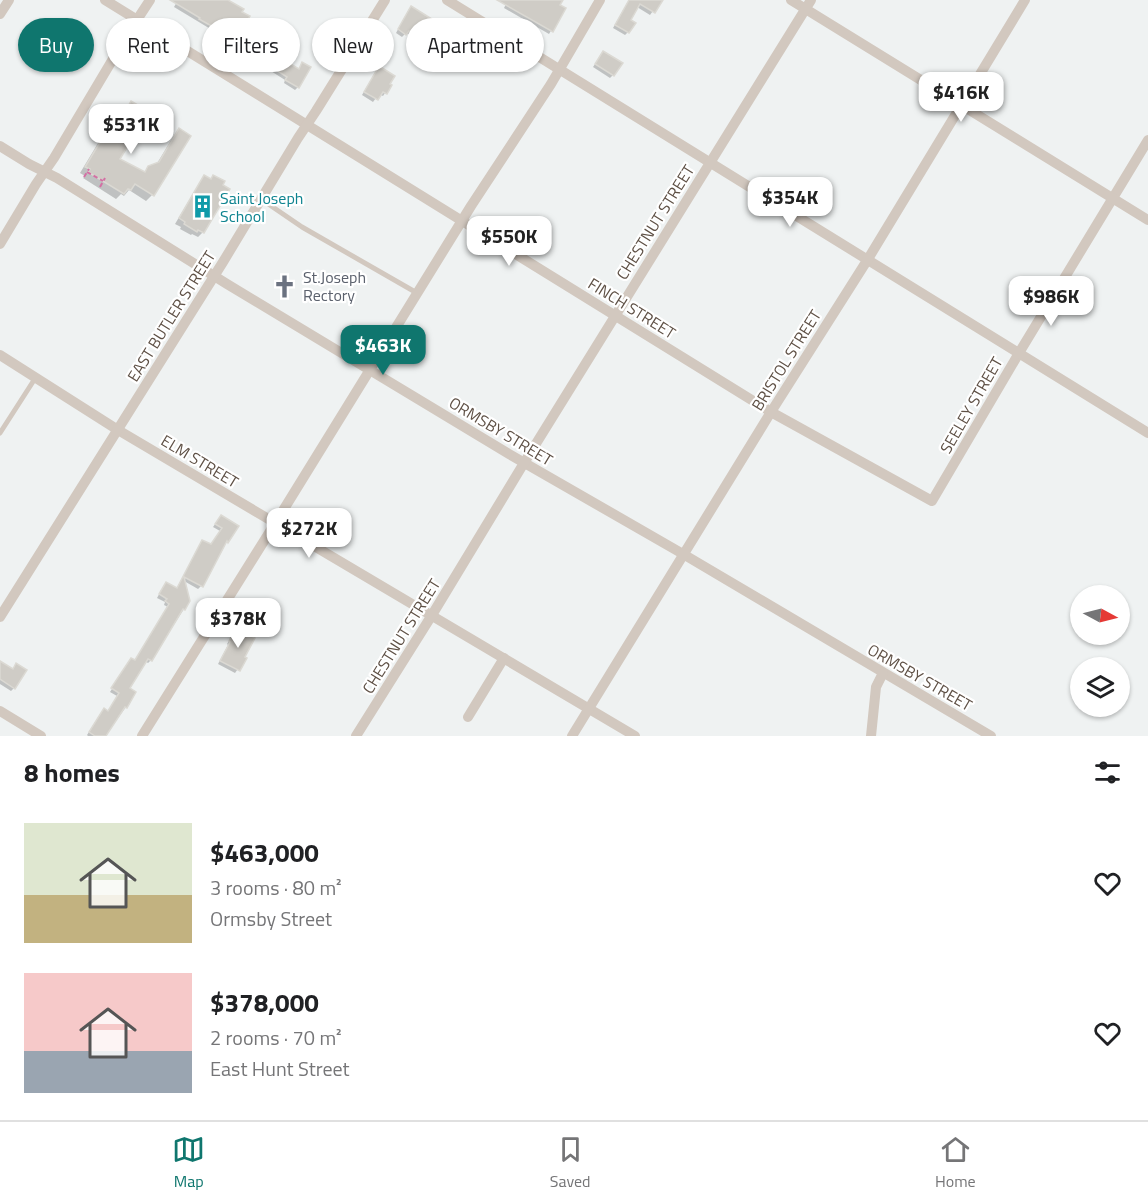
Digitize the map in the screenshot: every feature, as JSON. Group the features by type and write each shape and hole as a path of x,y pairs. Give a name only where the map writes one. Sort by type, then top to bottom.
{"street":[{"path":"0,14 9,0"},
{"name":"FINCH STREET","path":"105,0 136,18"},
{"path":"139,18 150,0"},
{"name":"EAST BUTLER STREET","path":"0,617 385,0"},
{"path":"447,0 1148,433"},
{"path":"142,736 471,206 559,70 600,0"},
{"path":"791,0 808,4 960,105 1148,220"},
{"name":"BRISTOL STREET","path":"572,736 868,259 1025,0"},
{"name":"CHESTNUT STREET","path":"356,736 808,4"},
{"name":"FINCH STREET","path":"190,53 771,412 932,501"},
{"path":"0,244 106,71"},
{"name":"SEELEY STREET","path":"932,501 1148,140"},
{"name":"ORMSBY STREET","path":"0,146 45,171 524,463 991,736"},
{"name":"ELM STREET","path":"0,355 118,430 635,736"},
{"path":"468,717 504,658"},
{"path":"871,736 876,687 883,673"},
{"path":"0,711 41,736"}],"lane":[{"path":"261,199 302,228 417,293"},
{"path":"0,433 36,377"}],"path":[{"path":"84,177 88,170 104,180 100,187"}],"building":[{"path":"170,0 228,0 244,9 242,12 250,16 249,18 202,18 202,21"},
{"path":"497,0 563,0 560,5 566,8 553,32 544,27 544,18 528,18"},
{"path":"629,0 663,0 655,13 640,4 631,20 636,23 629,33 615,25"},
{"path":"411,6 430,18 406,18 406,35 398,29"},
{"path":"603,51 623,63 614,76 595,64"},
{"path":"302,62 311,67 299,88 285,80 287,77 279,72 300,72"},
{"path":"376,72 389,72 395,76 387,94 383,92 378,100 364,92"},
{"path":"131,101 146,110 140,120 143,121 120,159 145,172 148,166 159,162 179,128 191,136 154,196 135,184 124,194 88,172 90,169 85,167 118,112 122,108 126,110"},
{"name":"Saint Joseph School","path":"204,175 211,179 213,175 225,181 223,185 230,189 204,233 198,230 197,232 179,218"},
{"path":"221,515 239,526 228,543 227,541 203,587 184,577 190,601 185,610 183,609 152,661 148,659 130,688 136,692 127,708 125,707 106,736 95,736 89,732 104,708 108,711 119,693 111,688 131,658 135,660 169,604 165,601 167,599 159,594 166,582 177,588 202,540 211,544 222,528 215,524"},
{"path":"236,627 255,638 240,671 220,661"},
{"path":"0,661 13,669 16,663 27,670 15,689 0,679"}],"place":[{"name":"Saint Joseph School","path":"202,207"},
{"name":"St.Joseph Rectory","path":"285,286"}]}
